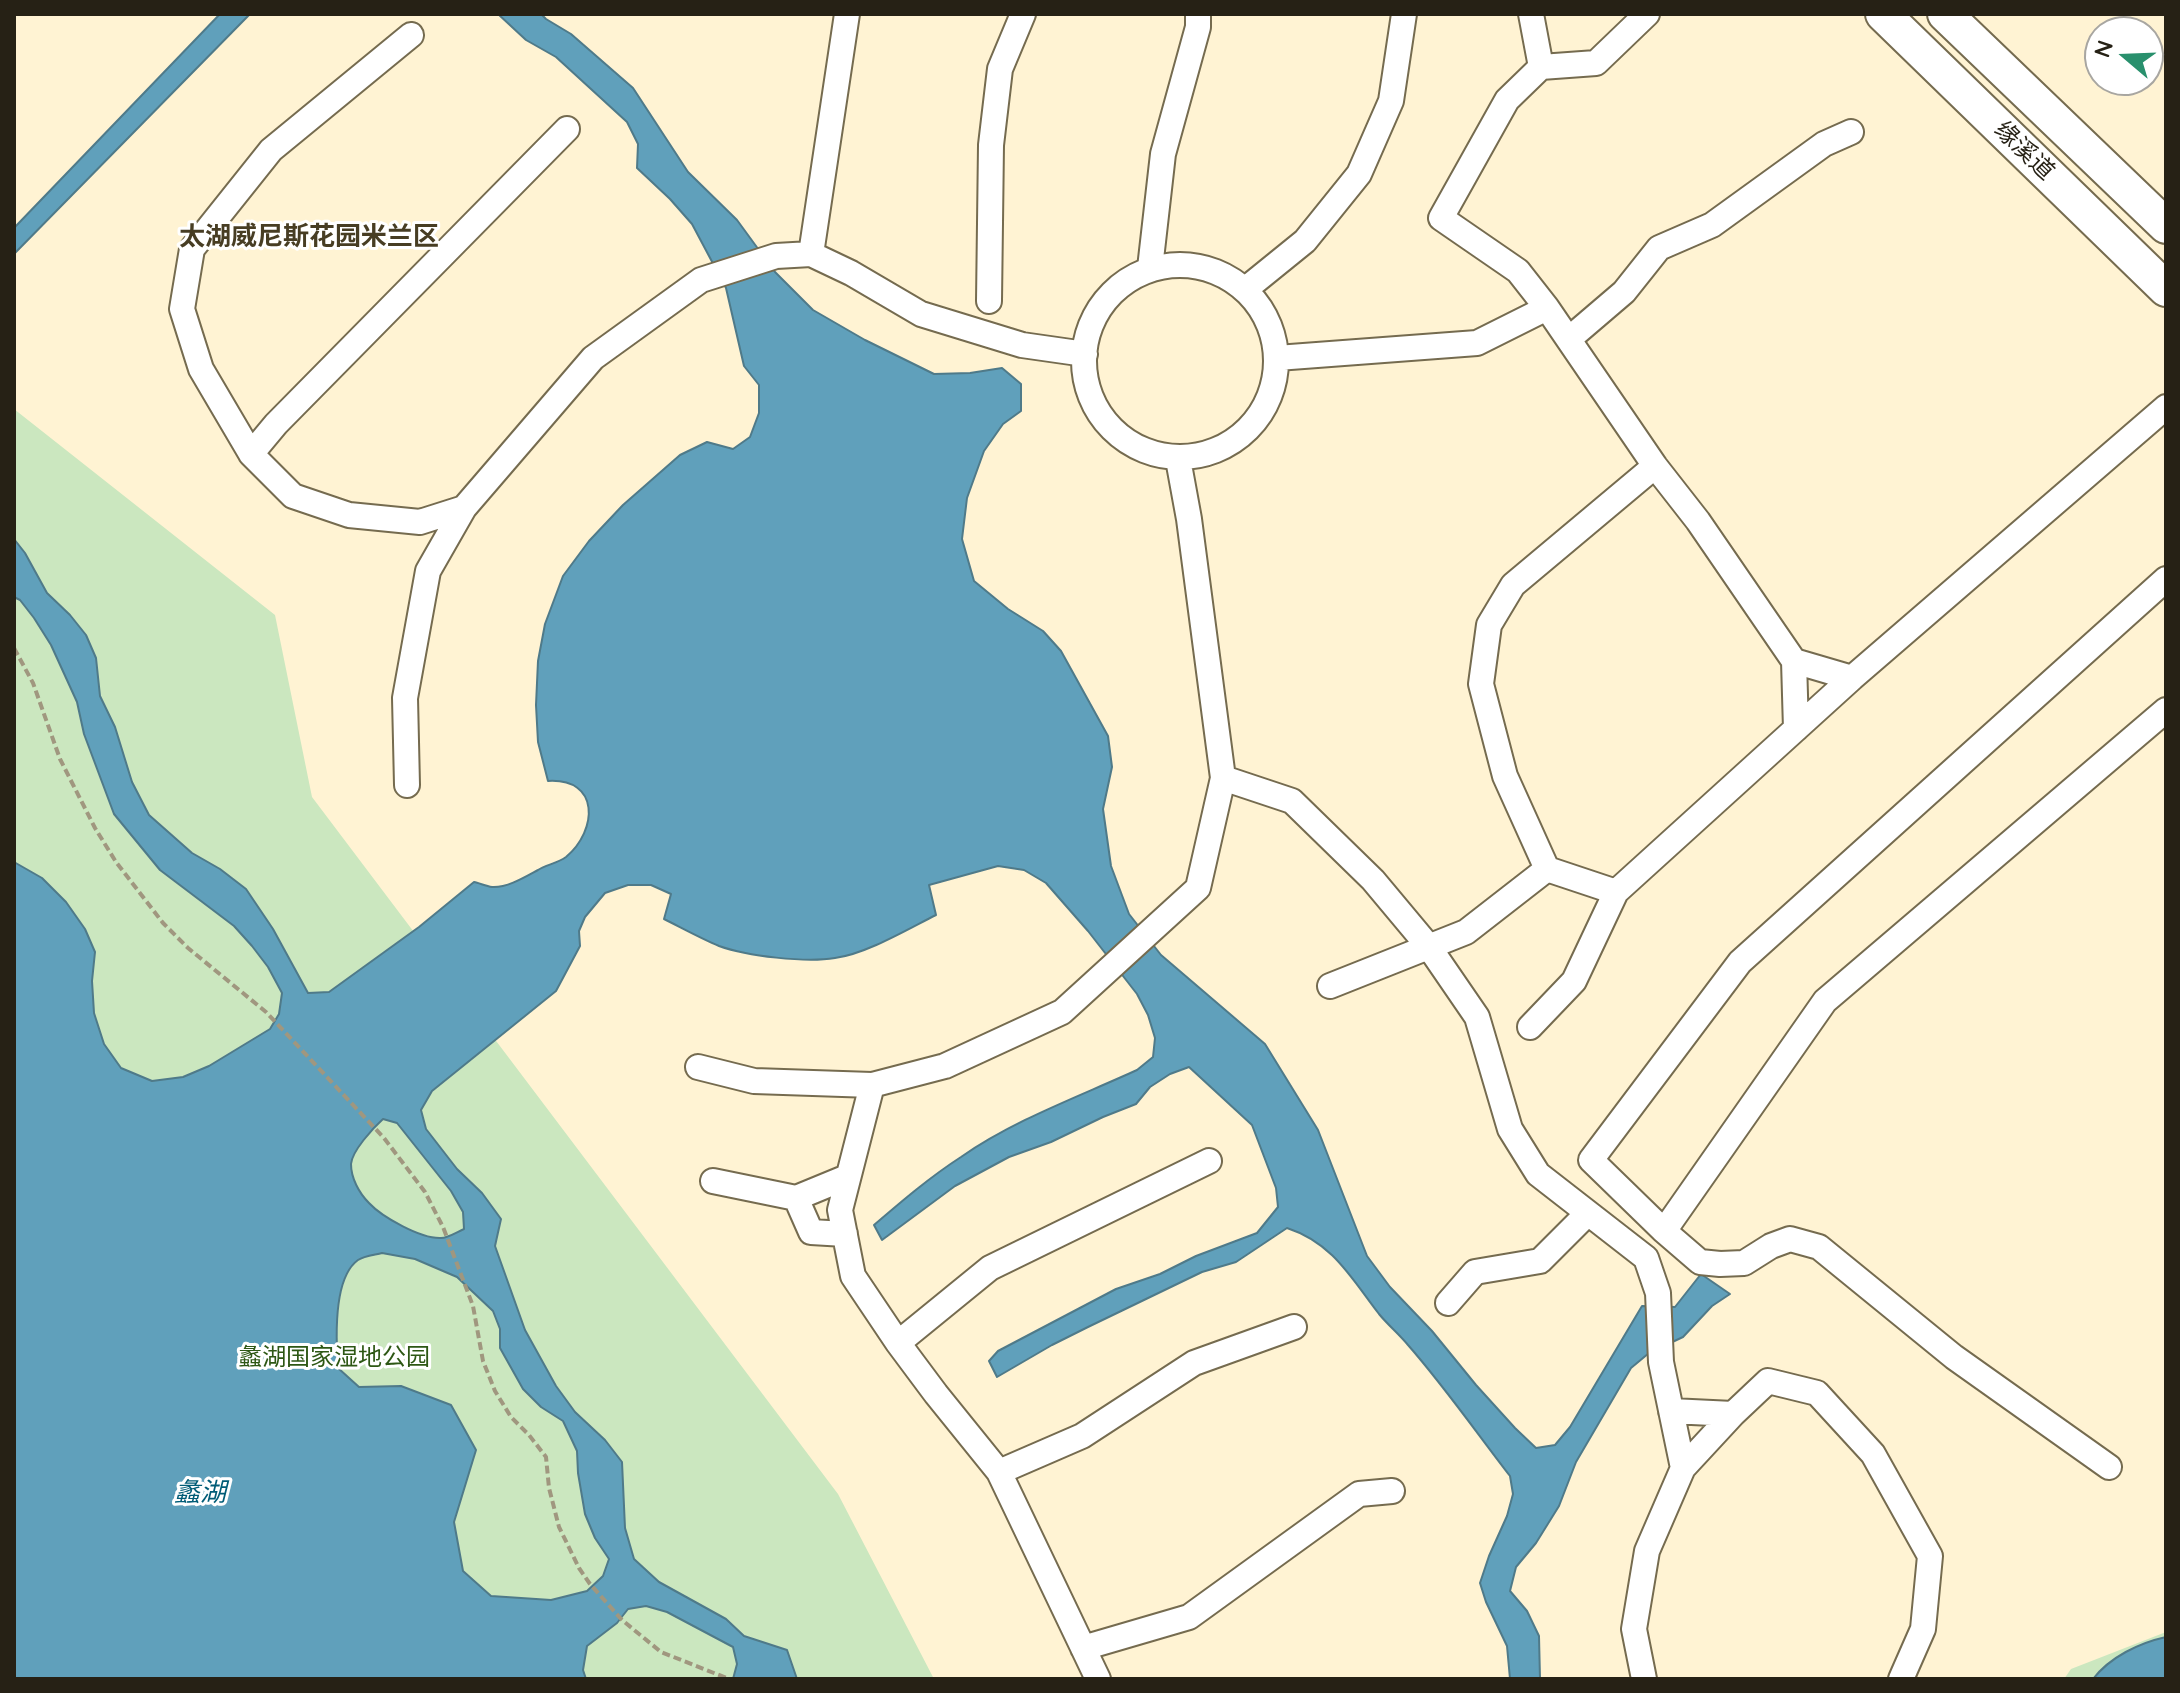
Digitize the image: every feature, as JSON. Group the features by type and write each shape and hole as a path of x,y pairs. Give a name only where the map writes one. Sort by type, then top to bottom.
{"main road":[{"name":"缘溪道","path":"1945,14 2166,226"},
{"name":"缘溪道","path":"1894,18 2166,289"}],"street":[{"path":"811,254 847,14"},
{"path":"989,301 991,145 1000,69 1023,14"},
{"path":"1150,268 1163,154 1198,27 1198,14"},
{"path":"1247,288 1305,241 1359,174 1391,101 1404,14"},
{"path":"1531,14 1541,67"},
{"path":"1647,14 1596,63 1541,67 1507,100 1441,218 1518,271 1569,339 1655,466 1698,521 1794,661 1796,729"},
{"path":"411,35 271,150 192,249 182,309 201,369 251,454 293,496 349,515 420,522 464,508"},
{"path":"251,454 276,424 567,129"},
{"path":"1569,339 1624,292 1659,248 1712,225 1824,144 1851,132"},
{"path":"407,785 405,698 428,571 464,508 593,358 701,280 776,256 811,254 851,273 921,314 1022,345 1085,354"},
{"path":"1196,264 1247,288 1266,315 1277,358 1270,396 1249,429 1217,451 1178,459 1134,448 1100,418 1083,376 1087,330 1111,291 1150,268 1196,264"},
{"path":"1277,358 1477,343 1547,308"},
{"path":"1530,1027 1574,981 1616,892 1852,678 2166,407"},
{"path":"698,1067 754,1081 872,1085 945,1066 1062,1012 1198,888 1223,778 1189,519 1178,459"},
{"path":"1616,892 1547,869 1505,776 1481,684 1489,625 1513,585 1655,466"},
{"path":"2109,1467 1954,1357 1819,1247 1790,1239 1771,1246 1744,1263 1700,1262 1591,1160 1740,962 2166,579"},
{"path":"1794,661 1852,678"},
{"path":"1664,1231 1825,1001 2166,710"},
{"path":"1223,778 1292,801 1373,880 1429,947 1477,1017 1510,1129 1538,1174 1646,1258 1658,1293 1661,1362 1683,1468"},
{"path":"1330,986 1466,932 1547,869"},
{"path":"872,1085 840,1210 853,1276 898,1343 999,1472 1098,1679"},
{"path":"898,1343 990,1268 1209,1161"},
{"path":"713,1181 796,1198 847,1177"},
{"path":"796,1198 811,1232 845,1234"},
{"path":"1448,1303 1475,1272 1540,1261 1588,1213"},
{"path":"999,1472 1082,1436 1194,1363 1294,1327"},
{"path":"1644,1679 1634,1629 1647,1551 1683,1468 1768,1381 1817,1393 1873,1454 1930,1556 1923,1629 1901,1679"},
{"path":"1671,1411 1733,1414"},
{"path":"1083,1648 1189,1617 1359,1494 1392,1491"}],"path":[{"path":"14,648 33,683 60,759 116,862 163,923 188,948 266,1012 384,1138 425,1192 443,1227 473,1306 483,1361 495,1391 511,1417 546,1457 549,1488 559,1527 590,1584 622,1620 661,1652 729,1679"}],"green space":[{"name":"蠡湖国家湿地公园","path":"14,409 275,615 312,797 838,1494 934,1679 14,1679"},
{"path":"2166,1632 2166,1679 2064,1679 2071,1669"}],"water":[{"path":"220,14 250,14 14,254 14,228"},
{"name":"蠡湖","path":"498,14 541,14 571,34 633,88 688,172 737,220 775,272 813,310 934,374 1002,368 1021,384 1021,411 1003,424 984,451 967,498 962,539 974,581 1008,609 1043,631 1061,651 1108,736 1112,767 1103,809 1111,866 1129,914 1161,955 1265,1044 1318,1130 1367,1256 1390,1287 1515,1428 1536,1448 1555,1445 1570,1427 1642,1306 1675,1307 1701,1274 1730,1294 1712,1306 1683,1337 1649,1353 1631,1368 1576,1462 1559,1506 1536,1543 1516,1567 1510,1591 1527,1611 1539,1636 1540,1679 1510,1679 1507,1646 1480,1583 1507,1516 1513,1494 1510,1476 1340,1263 1303,1235 1287,1228 1236,1262 1202,1272 1052,1345 997,1377 989,1361 998,1351 1116,1289 1257,1233 1278,1207 1276,1188 1252,1125 1189,1067 1170,1074 1150,1087 1136,1104 1009,1157 955,1186 882,1240 874,1225 916,1190 981,1144 1047,1110 1137,1070 1153,1057 1155,1038 1148,1015 1137,994 1088,931 1046,883 1024,870 998,866 929,885 936,915 860,952 823,959 776,958 719,946 664,919 671,894 651,885 628,885 605,893 585,917 579,931 580,946 556,991 432,1091 421,1110 426,1129 501,1219 495,1246 525,1330 556,1386 575,1412 605,1440 622,1462 625,1528 634,1559 659,1582 726,1619 744,1636 787,1650 797,1679 733,1679 737,1664 733,1647 667,1612 646,1606 628,1609 617,1623 587,1646 583,1670 586,1679 14,1679 14,862 42,878 66,902 85,929 95,952 92,981 94,1013 104,1044 121,1068 152,1081 183,1077 209,1066 270,1029 279,1014 282,993 268,967 234,926 160,870 114,814 84,734 77,702 51,645 34,618 14,597 14,539 47,593 86,635 96,658 100,696 115,727 132,782 149,815 192,853 246,889 273,929 308,993 329,992 419,927 474,882 492,887 504,886 566,857 584,833 588,808 585,797 577,788 565,782 548,781 538,742 536,705 538,661 545,624 563,576 589,541 623,505 680,455 707,442 733,449 750,437 759,413 759,385 744,366 726,288 692,224 637,168 638,144 627,122 556,57 526,40","holes":["383,1119 397,1123 451,1191 463,1212 464,1229 444,1238 423,1235 383,1215 362,1195 352,1175 352,1159","382,1253 415,1259 457,1277 493,1311 500,1329 500,1348 523,1389 541,1407 563,1421 577,1451 585,1514 595,1538 609,1559 603,1576 587,1591 551,1600 491,1596 463,1571 454,1522 476,1450 451,1405 401,1386 359,1387 338,1368 338,1311 344,1281 358,1260"]},
{"path":"2166,1637 2166,1679 2093,1679 2126,1652"}],"district":[{"name":"太湖威尼斯花园米兰区","path":"309,237"}]}
